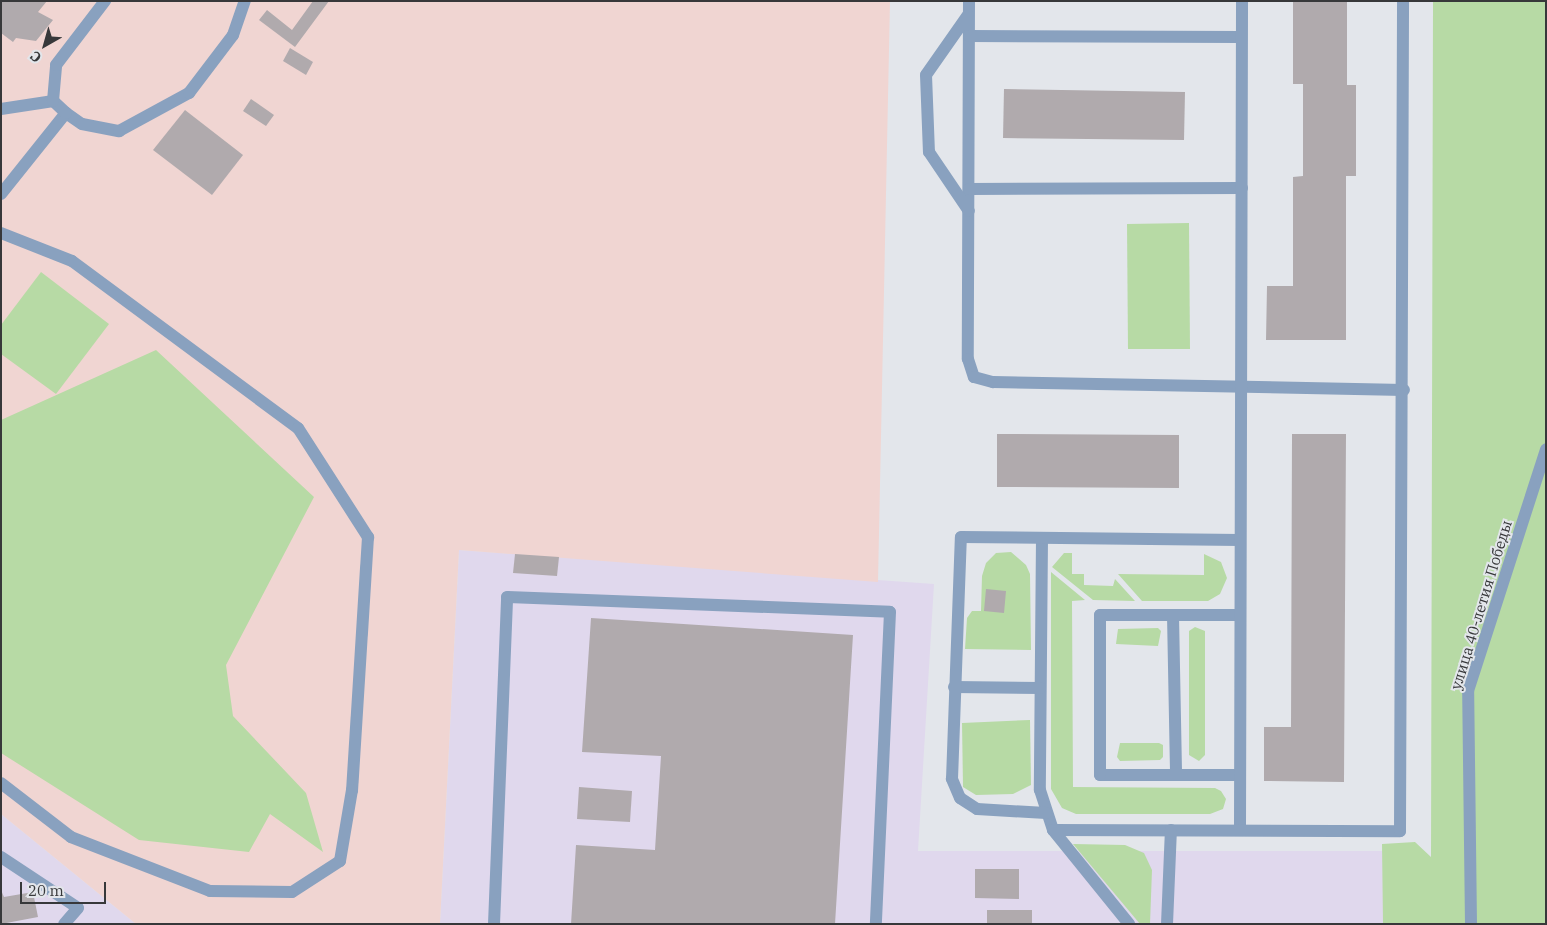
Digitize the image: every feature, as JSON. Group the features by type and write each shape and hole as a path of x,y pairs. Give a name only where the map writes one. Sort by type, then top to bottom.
{"street":[{"path":"53,101 56,64 105,1"},
{"path":"53,101 82,124 119,131 189,93 233,35 245,1"},
{"path":"968,1 970,212 968,358 974,377 993,382 1404,390"},
{"path":"1240,829 1242,1"},
{"path":"1053,830 1240,829 1400,831 1404,390 1403,1"},
{"path":"968,15 926,75 929,152 970,212"},
{"path":"969,36 1241,37"},
{"path":"1,110 53,101"},
{"path":"1,194 66,113"},
{"path":"969,189 1242,188"},
{"path":"1,233 72,261 298,428 368,537 352,790 340,861 292,892 210,891 71,837 1,783"},
{"name":"улица 40-летия Победы","path":"1471,924 1468,691 1546,448"},
{"path":"1046,813 977,809 960,798 952,779 961,537 1240,540"},
{"path":"1042,538 1040,790 1053,830 1129,924"},
{"path":"494,924 507,597 890,612 876,924"},
{"path":"1239,776 1100,775 1100,615 1240,616"},
{"path":"1173,615 1176,775"},
{"path":"954,687 1040,688"},
{"path":"1167,924 1171,830"},
{"path":"1,857 78,908 64,924"}],"shaded area":[{"path":"1,1 890,1 878,582 459,550 440,924 136,924 1,814"},
{"path":"459,550 934,584 918,851 1425,851 1427,924 440,924"},
{"path":"1,814 136,924 1,924"}],"green space":[{"path":"1433,1 1546,1 1546,924 1383,924 1382,844 1415,842 1431,857"},
{"path":"1189,223 1190,349 1128,349 1127,224"},
{"path":"41,272 109,324 56,394 1,354 1,325"},
{"path":"156,350 314,497 226,665 233,716 306,793 323,852 270,814 249,852 139,840 1,753 1,420"},
{"path":"1011,552 1026,565 1030,574 1031,650 965,649 967,618 972,611 981,611 982,576 986,563 996,553"},
{"path":"1064,553 1072,553 1072,574 1084,574 1084,585 1113,586 1115,579 1135,601 1093,600 1052,567"},
{"path":"1204,554 1221,562 1227,578 1220,594 1208,601 1142,601 1118,574 1204,575"},
{"path":"1051,572 1085,600 1072,601 1073,787 1215,788 1221,791 1226,799 1223,809 1210,814 1076,814 1062,808 1051,789"},
{"path":"1195,627 1205,631 1205,755 1199,761 1189,755 1189,631"},
{"path":"1158,628 1161,631 1158,646 1116,644 1118,629"},
{"path":"1030,720 1031,785 1013,794 976,795 963,787 962,723"},
{"path":"1120,743 1159,743 1163,745 1163,757 1160,760 1120,761 1117,757"},
{"path":"1073,844 1125,845 1144,853 1152,870 1150,924 1140,924"}],"building":[{"path":"1,1 47,1 38,12 53,20 36,41 16,38 13,42 1,33"},
{"path":"313,1 329,1 295,47 259,20 267,10 292,30"},
{"path":"1293,1 1347,1 1347,85 1356,85 1356,176 1346,176 1346,340 1266,340 1267,286 1293,286 1293,177 1303,176 1303,84 1293,84"},
{"path":"290,48 313,62 306,75 283,61"},
{"path":"1004,89 1185,92 1184,140 1003,138"},
{"path":"251,99 274,115 266,126 243,111"},
{"path":"185,110 243,155 212,195 153,150"},
{"path":"997,434 1179,435 1179,488 997,487"},
{"path":"1292,434 1346,434 1344,782 1264,781 1264,727 1291,727"},
{"path":"515,554 559,557 557,576 513,573"},
{"path":"986,589 1006,591 1004,613 984,611"},
{"path":"591,618 853,635 835,924 571,924 576,845 655,850 661,756 582,752"},
{"path":"579,787 632,791 630,822 577,819"},
{"path":"975,869 1019,869 1019,899 975,898"},
{"path":"1,890 4,897 33,892 38,917 1,924"},
{"path":"987,910 1032,910 1032,924 987,924"}]}
